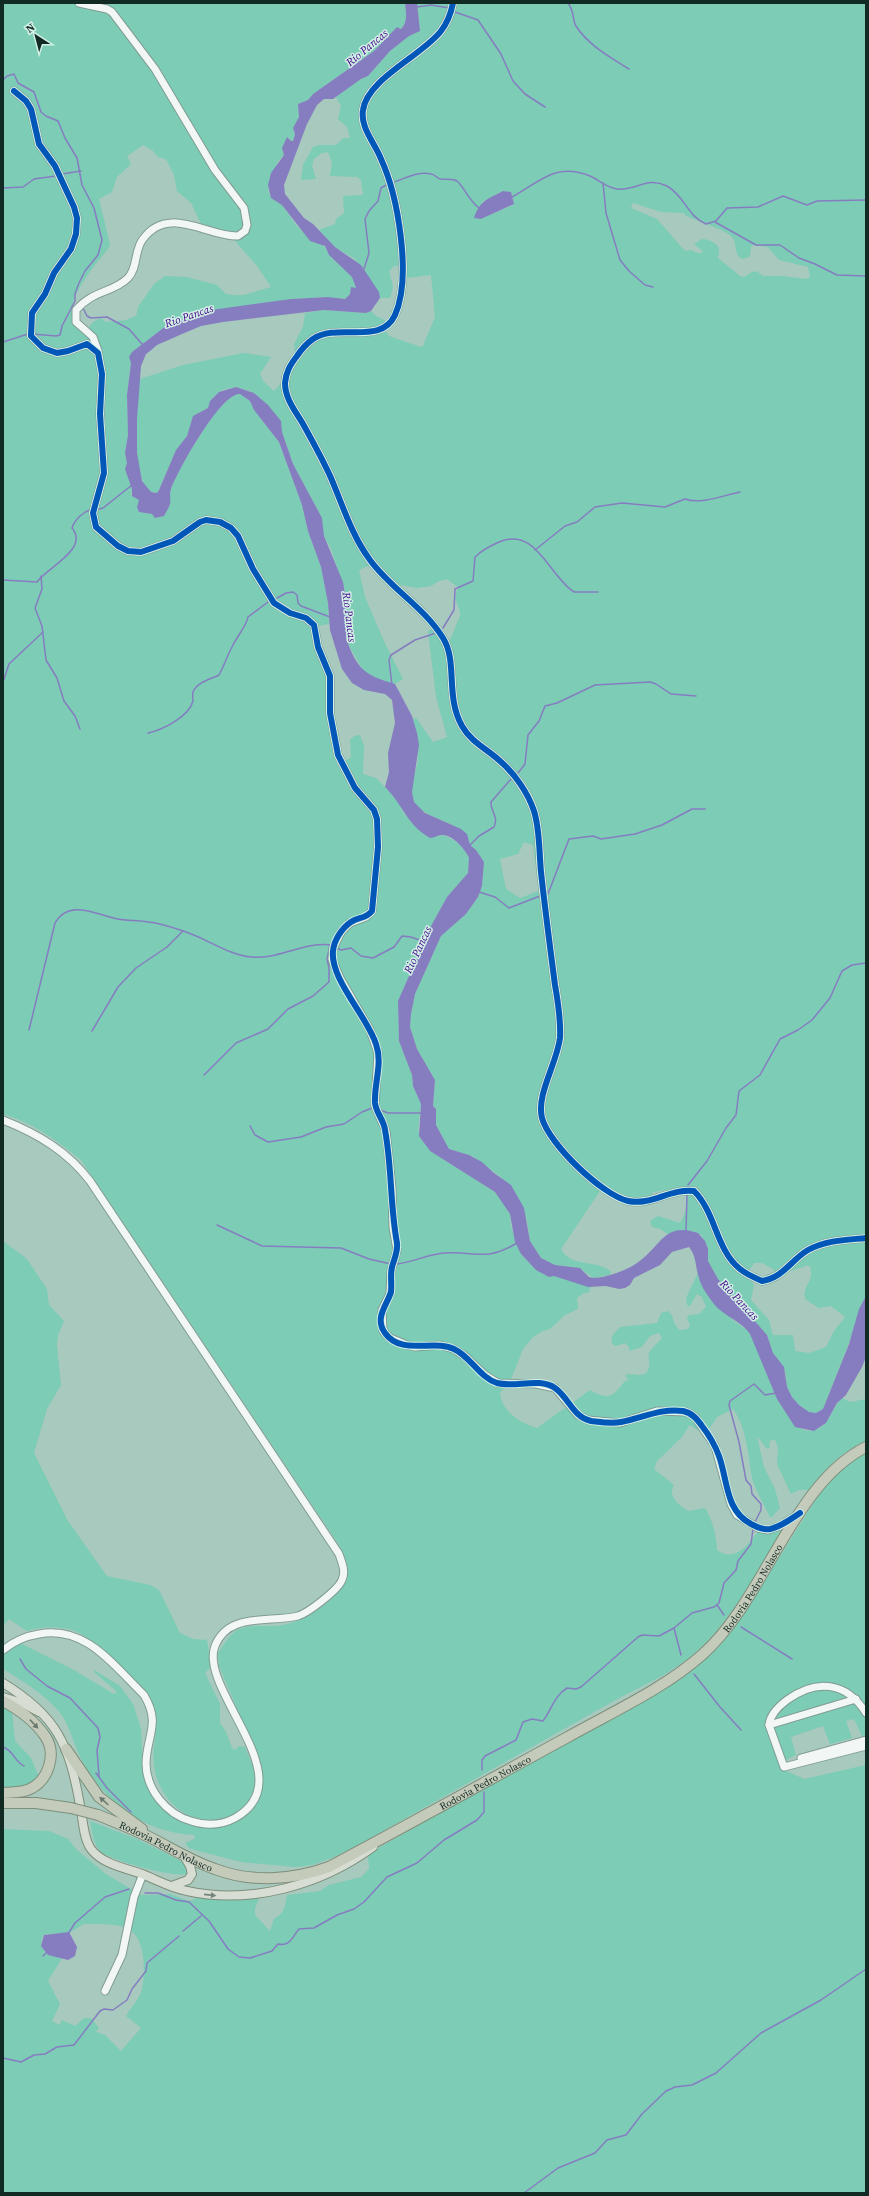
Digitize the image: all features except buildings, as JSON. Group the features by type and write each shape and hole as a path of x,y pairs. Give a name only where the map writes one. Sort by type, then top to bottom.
{"highway":[{"name":"Rodovia Pedro Nolasco","path":"3,1803 36,1804 71,1808 98,1815 158,1841 183,1855 216,1870 243,1876 282,1878 308,1874 329,1867 659,1686 683,1671 704,1653 730,1625 800,1513 826,1478 850,1456 866,1447"},
{"path":"3,1701 16,1707 36,1724 49,1743 51,1758 46,1773 37,1785 22,1792 3,1793"},
{"path":"66,1749 99,1797 158,1841"}],"main road":[{"path":"3,1683 36,1705 41,1714"},
{"path":"3,1697 22,1703 41,1714 52,1725 66,1749 74,1768 85,1832 91,1849 106,1862 143,1874 186,1891 218,1896 244,1895 284,1890 343,1867 356,1860 393,1833"},
{"path":"172,1886 188,1880 192,1874 190,1866 183,1855"}],"street":[{"path":"79,3 107,9 124,26 155,69 215,170 244,208 248,225 238,236 179,224 166,224 148,233 139,247 130,276 116,286 94,294 76,310 76,322 93,337 102,374 100,414 104,464 103,480 93,513 96,527 118,546 128,551 142,552 173,541 196,524 206,520 220,522 235,532 242,541 259,580 274,603 290,613 306,618 314,625 318,646 330,676 330,712 338,755 354,788 376,814 378,847 372,911 366,917 350,922 341,932 334,944 332,959 340,978 370,1030 378,1053 376,1106 386,1131 392,1188 393,1227 397,1250 391,1271 390,1294 382,1310 383,1331 390,1338 411,1346 440,1345 454,1349 488,1378 498,1383 536,1384 555,1388 578,1415 588,1420 620,1423 657,1411 687,1412 695,1417 715,1446 731,1504 734,1511 742,1520 762,1529 768,1530 780,1526 800,1513"},
{"path":"453,3 450,15 443,29 434,39 378,85 366,98 363,106 364,125 383,162 396,208 403,247 400,295 395,314 382,330 371,332 344,331 324,334 311,340 289,366 285,390 290,402 320,454 349,525 362,549 371,562 424,614 445,641 450,657 451,690 459,722 474,741 499,760 518,780 534,812 560,1023 556,1059 542,1104 541,1115 555,1140 593,1181 625,1201 638,1202 679,1191 694,1191 707,1207 732,1260 740,1270 762,1281 783,1273 807,1251 819,1245 836,1241 866,1238"},
{"path":"14,91 26,101 31,109 40,144 55,166 74,207 77,218 76,234 71,249 54,273 45,294 32,313 31,336 39,345 52,352 68,351 87,344 98,353"},
{"path":"3,1120 38,1135 62,1151 90,1181 339,1554 344,1573 342,1581 337,1587 299,1615 235,1624 218,1639 214,1647 213,1665 251,1747 259,1775 257,1792 251,1805 235,1818 221,1824 203,1825 187,1820 171,1811 158,1797 150,1782 146,1763 154,1722 148,1702 144,1695 102,1653 79,1637 64,1633 49,1632 30,1636 17,1641 3,1650"},
{"path":"866,1713 856,1699 839,1688 829,1686 806,1689 796,1693 783,1703 771,1717 769,1724 782,1763 786,1767 866,1746"},
{"path":"769,1724 856,1699"},
{"path":"782,1763 866,1740"},
{"path":"120,1970 120,1961 134,1896 143,1874"},
{"path":"105,1991 120,1961"}],"green space":[{"path":"3,3 405,3 406,20 401,29 397,27 374,51 313,94 308,100 298,104 299,117 293,130 295,134 292,142 288,137 284,155 278,161 268,189 270,196 282,205 296,225 313,242 323,245 329,255 354,278 356,288 345,299 328,297 291,299 190,316 166,326 132,352 127,395 128,435 125,453 132,489 131,494 139,500 139,512 152,514 156,518 164,516 170,500 170,491 175,480 190,451 211,419 232,397 240,394 250,401 254,410 279,442 302,505 308,531 321,567 328,603 329,624 317,626 312,631 318,658 325,669 341,764 351,757 350,740 354,736 360,735 364,746 363,774 376,778 397,799 404,814 438,837 442,835 454,840 461,846 469,858 468,873 447,897 431,926 398,1001 399,1041 412,1075 413,1086 421,1104 418,1130 430,1151 495,1192 510,1214 511,1226 521,1254 536,1270 591,1287 589,1292 582,1294 577,1298 578,1309 565,1315 550,1329 533,1337 523,1349 511,1379 500,1393 504,1406 518,1420 537,1428 590,1390 602,1395 610,1396 617,1391 625,1381 629,1380 625,1375 640,1375 646,1373 649,1363 649,1352 662,1338 659,1333 650,1336 642,1347 629,1351 629,1347 625,1343 616,1346 612,1344 613,1335 620,1327 657,1323 661,1313 668,1311 672,1315 674,1323 679,1330 688,1329 690,1325 687,1318 689,1315 699,1314 706,1307 702,1297 697,1294 690,1306 687,1305 686,1298 698,1273 699,1279 722,1308 733,1320 751,1335 782,1407 800,1428 809,1431 821,1427 842,1398 850,1402 866,1399 866,1441 841,1455 834,1461 809,1490 799,1490 791,1494 777,1464 778,1448 775,1440 771,1440 769,1443 770,1448 767,1449 757,1436 764,1467 775,1489 780,1508 772,1517 770,1517 753,1482 744,1433 738,1417 733,1409 717,1417 705,1435 690,1425 681,1438 657,1461 654,1469 674,1485 672,1489 673,1497 681,1506 688,1511 705,1508 714,1528 717,1550 723,1554 730,1555 736,1553 742,1550 752,1540 760,1528 784,1527 734,1608 710,1638 697,1651 660,1677 619,1698 334,1857 312,1865 295,1867 241,1862 189,1848 185,1843 194,1839 195,1835 177,1833 159,1828 143,1821 128,1812 101,1789 90,1775 81,1759 61,1714 42,1695 3,1669 3,1655 20,1643 74,1670 114,1694 117,1692 94,1672 94,1670 120,1686 133,1704 141,1729 143,1770 161,1802 198,1826 216,1828 234,1822 249,1810 259,1794 263,1776 260,1763 219,1666 218,1653 237,1630 254,1626 283,1625 303,1618 314,1612 334,1596 341,1587 346,1577 346,1562 339,1545 81,1160 34,1127 14,1117 3,1114","holes":["143,145 152,150 158,157 166,159 174,175 177,191 191,203 203,228 230,235 257,266 271,287 244,295 232,295 226,294 217,285 187,277 165,276 154,284 138,307 136,316 126,320 106,322 101,318 93,322 87,330 74,316 72,307 84,280 108,249 110,244 99,199 112,192 117,177 131,164 127,156"]},
{"path":"417,3 866,3 866,1296 823,1409 816,1413 809,1412 799,1405 792,1397 787,1387 785,1370 773,1353 767,1335 718,1279 708,1261 708,1249 702,1236 698,1233 681,1231 668,1234 660,1229 652,1227 650,1221 658,1216 680,1223 686,1211 687,1200 684,1191 681,1188 653,1192 651,1199 627,1201 600,1191 561,1249 565,1255 571,1259 599,1266 611,1272 610,1275 593,1278 580,1268 555,1265 541,1258 530,1241 527,1220 501,1177 474,1157 449,1149 436,1125 436,1109 433,1106 435,1080 417,1049 410,1027 411,1014 415,994 441,936 466,914 478,897 482,886 484,862 475,849 470,845 461,830 428,814 420,809 414,802 411,792 418,757 413,718 417,719 433,742 447,737 436,697 428,631 435,628 447,647 460,616 460,611 455,598 458,587 447,579 439,581 431,586 417,588 389,583 368,566 359,570 365,597 383,639 403,679 395,684 377,679 364,672 348,644 346,638 345,591 331,549 324,536 320,514 293,464 282,432 281,421 259,397 250,391 236,387 222,390 213,397 208,408 193,417 187,436 176,450 157,493 151,492 144,484 140,471 137,456 136,422 140,379 183,365 244,353 271,357 260,374 263,381 274,391 290,370 294,357 294,344 303,327 305,313 324,310 366,313 371,311 376,316 388,322 385,330 389,336 421,347 423,346 435,317 431,275 406,278 401,266 394,266 389,271 393,287 390,298 380,298 355,259 335,247 319,230 335,224 336,219 344,213 343,196 363,195 361,180 357,177 330,176 332,162 328,152 322,153 314,159 312,166 316,179 301,180 303,165 313,147 319,145 336,145 343,138 350,138 347,127 338,119 341,106 336,97 361,79 368,76 390,51 410,35 420,30","holes":["503,191 509,192 513,197 513,205 481,219 482,202","633,203 661,212 684,213 686,216 730,235 734,241 737,254 742,259 750,257 751,247 753,245 768,247 779,260 808,267 810,276 807,279 782,276 763,276 756,271 751,272 744,277 740,276 718,258 719,249 714,242 702,239 694,244 703,251 701,253 691,250 685,251 657,219 631,208","524,842 533,845 539,891 520,898 506,889 500,859 518,854","754,1263 762,1263 773,1269 775,1273 785,1273 808,1265 810,1267 811,1276 805,1290 805,1299 819,1308 831,1306 845,1317 834,1331 826,1347 809,1353 795,1351 793,1335 773,1335 769,1320 751,1300 754,1285 747,1274"]},
{"path":"3,1241 27,1259 47,1289 49,1305 64,1321 58,1335 57,1345 61,1385 47,1409 34,1453 68,1521 107,1576 150,1585 159,1590 180,1633 193,1639 207,1640 211,1667 205,1673 220,1704 220,1723 226,1732 232,1748 235,1750 239,1746 245,1747 255,1775 251,1796 236,1812 227,1817 217,1820 196,1818 176,1807 163,1792 154,1767 156,1730 155,1709 140,1687 105,1652 83,1635 69,1629 45,1627 27,1631 9,1619 3,1626"},
{"path":"866,1451 866,1735 862,1736 854,1719 846,1721 852,1738 830,1744 823,1726 791,1737 796,1755 778,1764 782,1769 804,1779 866,1765 866,2193 3,2193 3,1829 49,1831 68,1839 77,1850 106,1874 141,1895 170,1894 189,1901 207,1894 259,1898 255,1909 255,1915 270,1931 274,1919 281,1914 285,1907 287,1895 320,1891 329,1885 361,1877 369,1869 368,1854 670,1683 699,1664 719,1646 742,1617 818,1496 838,1471","holes":["84,1924 124,1927 132,1931 137,1937 141,1946 144,1966 143,1985 140,1995 126,2016 141,2028 121,2051 105,2035 96,2032 99,2028 91,2018 84,2018 75,2026 62,2020 59,2025 52,2021 60,2004 48,1981 62,1958 48,1955 41,1946 42,1938 45,1934 69,1933"]},
{"path":"3,1706 12,1710 15,1741 31,1758 41,1782 3,1792"},
{"path":"90,1821 137,1839 187,1864 189,1873 172,1874 144,1868 106,1855 100,1851 96,1844"}],"shaded area":[{"path":"405,3 417,3 420,31 409,36 390,51 368,76 361,79 333,99 324,99 317,105 307,124 284,185 285,194 304,218 313,224 335,247 361,265 379,292 380,298 371,311 366,313 324,310 223,322 201,326 157,345 146,354 141,366 137,419 137,453 142,481 151,492 157,493 176,450 187,436 193,416 208,408 210,401 219,392 236,387 254,393 268,405 281,421 282,432 293,464 322,518 324,536 343,582 346,600 346,638 350,649 358,664 369,674 395,684 412,716 419,745 412,792 414,802 425,813 461,829 467,834 470,845 476,850 484,862 482,886 478,897 466,914 441,936 415,994 411,1014 410,1027 417,1049 435,1080 433,1106 436,1109 436,1125 449,1149 469,1155 482,1162 511,1185 524,1208 530,1241 541,1258 555,1265 580,1268 589,1277 602,1277 627,1269 634,1265 671,1232 687,1230 698,1233 705,1241 708,1249 708,1261 718,1279 767,1335 773,1353 784,1367 787,1387 792,1397 799,1405 809,1412 816,1413 823,1409 849,1344 859,1309 866,1296 866,1357 846,1395 837,1403 826,1423 814,1431 795,1427 777,1399 750,1334 742,1325 725,1314 715,1305 701,1284 696,1262 689,1247 672,1252 660,1265 634,1278 630,1285 625,1288 619,1289 606,1286 588,1287 554,1276 549,1277 536,1270 521,1254 515,1242 510,1214 495,1192 430,1151 419,1136 421,1104 413,1086 412,1075 399,1041 398,1001 431,926 447,897 468,873 469,858 462,847 450,837 446,835 439,835 430,838 422,833 410,821 397,801 385,787 389,772 388,753 395,723 392,700 385,694 364,690 352,683 342,669 330,630 328,603 321,567 308,531 302,505 279,442 254,410 250,401 240,394 232,397 211,419 190,451 175,480 170,491 170,504 164,516 155,518 152,514 139,512 137,507 139,500 132,496 132,489 125,469 127,463 125,453 128,435 127,395 131,363 129,357 132,352 166,326 204,311 291,299 328,297 345,299 350,294 351,287 356,288 352,277 329,255 325,246 310,241 282,205 271,198 268,185 271,173 284,155 282,148 287,137 293,141 295,134 293,128 299,117 298,104 308,100 313,94 374,51 397,27 401,29 406,20"},
{"path":"503,191 511,192 514,204 481,219 474,218 479,207 485,201"},
{"path":"69,1932 77,1947 75,1956 68,1960 48,1955 41,1946 44,1935"}],"waterway":[{"path":"568,3 572,10 576,26 581,33 593,45 629,69"},
{"path":"417,7 431,5 449,8"},
{"path":"455,12 478,20 501,54 513,81 525,94 545,107"},
{"path":"3,80 7,76 14,74 18,83 34,92 41,112 58,121 65,138 77,158 82,185 94,208 102,240 98,255 85,271 79,283 75,294 75,301 62,326 60,335 33,334"},
{"path":"62,174 81,171"},
{"path":"512,197 548,176 567,171 578,172 590,176 606,186 617,189 630,188 647,183 660,183 673,190 690,211 700,221 706,224 716,221 727,208 758,207 783,196 807,205 817,201 866,200"},
{"path":"391,183 411,176 426,173 432,174 440,179 455,180 479,208"},
{"path":"3,188 23,187 34,179 56,176"},
{"path":"603,183 606,213 620,260 629,271 645,285 653,287"},
{"path":"364,269 369,253 365,219 369,211 378,201 381,188 386,185"},
{"path":"715,222 756,245 780,245 799,258 837,275 866,276"},
{"path":"83,308 87,316 91,318 107,317 129,329 142,344"},
{"path":"3,342 28,334"},
{"path":"96,510 103,508 132,485"},
{"path":"535,550 565,526 577,522 595,507 622,503 665,507 685,499 698,501 740,492"},
{"path":"3,580 37,582 71,551 75,543 76,536 72,528 73,525 80,516 92,509"},
{"path":"443,628 454,610 455,589 473,581 475,557 483,550 499,542 512,539 523,541 541,555 565,585 574,592 598,592"},
{"path":"41,576 42,589 35,608 42,626 46,660 57,678 64,701 75,716 80,729"},
{"path":"277,598 286,593 293,592 297,595 298,603 301,606 330,617"},
{"path":"148,733 167,726 186,712 193,701 193,693 195,689 201,683 219,675 230,650 246,624 248,617 268,602"},
{"path":"3,682 9,664 43,632"},
{"path":"392,685 389,660 391,655 415,640 436,633"},
{"path":"518,773 525,764 528,735 539,721 545,706 557,703 595,685 650,682 656,684 671,694 696,696"},
{"path":"469,846 479,836 494,827 496,820 491,802 511,779"},
{"path":"548,894 569,839 593,836 601,839 635,834 662,825 692,809 705,809"},
{"path":"479,892 495,897 509,908 540,896"},
{"path":"29,1030 55,923 61,915 68,911 84,910 118,919 144,921 163,925 194,935 243,956 271,956 322,944 332,945"},
{"path":"92,1031 118,987 136,968 167,947 183,931"},
{"name":"Rio Pancas","path":"337,948 341,950 351,948 361,956 373,958 394,947 402,936 411,937 425,942"},
{"path":"204,1075 236,1043 268,1029 288,1009 313,996 329,982 329,968 327,959 330,945"},
{"path":"688,1185 707,1161 726,1128 736,1115 739,1091 760,1075 780,1039 798,1030 812,1020 830,998 842,971 852,965 866,963"},
{"path":"250,1126 255,1135 268,1142 301,1137 326,1127 344,1124 362,1112 372,1108"},
{"path":"380,1110 388,1113 422,1113"},
{"path":"686,1232 687,1194"},
{"path":"217,1225 262,1246 341,1248 369,1259 391,1264"},
{"path":"397,1264 445,1253 489,1254 506,1249 517,1243"},
{"path":"755,1522 761,1510 761,1504 752,1494 751,1486 746,1480 739,1442 729,1405 730,1401 754,1384 765,1395 776,1393"},
{"path":"482,1770 482,1760 485,1756 516,1740 523,1722 532,1719 543,1721 556,1699 563,1691 567,1688 576,1689 581,1687 638,1637 642,1635 659,1636 674,1628 692,1613 714,1607 719,1603 724,1583 736,1570 738,1561 751,1544 753,1529"},
{"path":"717,1605 724,1615"},
{"path":"741,1627 792,1659"},
{"path":"674,1628 681,1655"},
{"path":"20,1659 26,1669 47,1686 70,1698 98,1728 100,1737 97,1750 99,1776"},
{"path":"694,1674 720,1707 741,1730"},
{"path":"3,1747 24,1766"},
{"path":"96,1773 107,1788 131,1812"},
{"path":"145,1893 158,1893 176,1900 189,1902 209,1921 228,1949 239,1957 250,1958 272,1951 278,1944 286,1944 293,1938 299,1929 314,1928 337,1915 354,1909 364,1902 387,1877 417,1863 444,1840 477,1820 484,1812 484,1792"},
{"path":"68,1934 75,1923 105,1897 129,1889"},
{"path":"183,1931 201,1916"},
{"path":"3,2058 21,2062 34,2055 45,2054 57,2047 74,2045 100,2011 104,2009 113,2010 127,2000 132,1989 146,1971 147,1963 179,1936"},
{"path":"43,1956 47,1952"},
{"path":"524,2193 558,2168 595,2153 607,2140 626,2135 642,2114 666,2091 675,2087 692,2085 716,2073 761,2033 821,2000 866,1969"}],"cycle path":[{"path":"453,3 449,17 441,31 433,40 374,88 367,99 363,110 366,129 378,153 393,194 401,237 403,259 402,280 400,299 395,315 388,324 380,329 369,332 334,332 323,334 313,339 302,349 292,362 286,375 285,389 291,405 325,464 353,531 364,551 378,570 427,617 443,638 450,658 454,703 462,726 470,737 506,766 525,791 534,811 538,833 540,864 551,957 560,1018 560,1038 558,1048 544,1089 541,1109 542,1118 555,1141 565,1154 591,1179 617,1197 628,1201 645,1201 677,1192 694,1191 707,1210 721,1242 732,1261 745,1273 762,1281 781,1273 802,1254 822,1244 866,1238"},
{"path":"14,91 26,101 31,109 39,144 55,166 74,207 77,218 76,234 71,249 54,273 45,294 32,313 31,336 43,348 57,353 68,351 87,344 98,353 102,374 100,414 104,473 93,513 96,527 118,546 128,551 141,552 173,541 200,522 206,520 220,522 231,528 238,536 253,569 274,603 290,613 306,618 314,625 318,647 330,676 330,713 338,755 355,788 374,810 377,819 378,847 372,911 365,917 351,922 345,928 339,935 333,951 337,973 371,1033 378,1051 379,1059 375,1103 384,1126 387,1144 397,1246 391,1270 391,1292 381,1317 382,1327 385,1333 392,1340 400,1344 409,1346 446,1346 454,1349 485,1376 497,1383 542,1383 549,1385 560,1392 580,1416 591,1421 617,1423 659,1412 675,1410 689,1413 698,1421 714,1444 719,1456 732,1503 736,1511 743,1518 758,1527 770,1529 782,1525 800,1513"}]}
